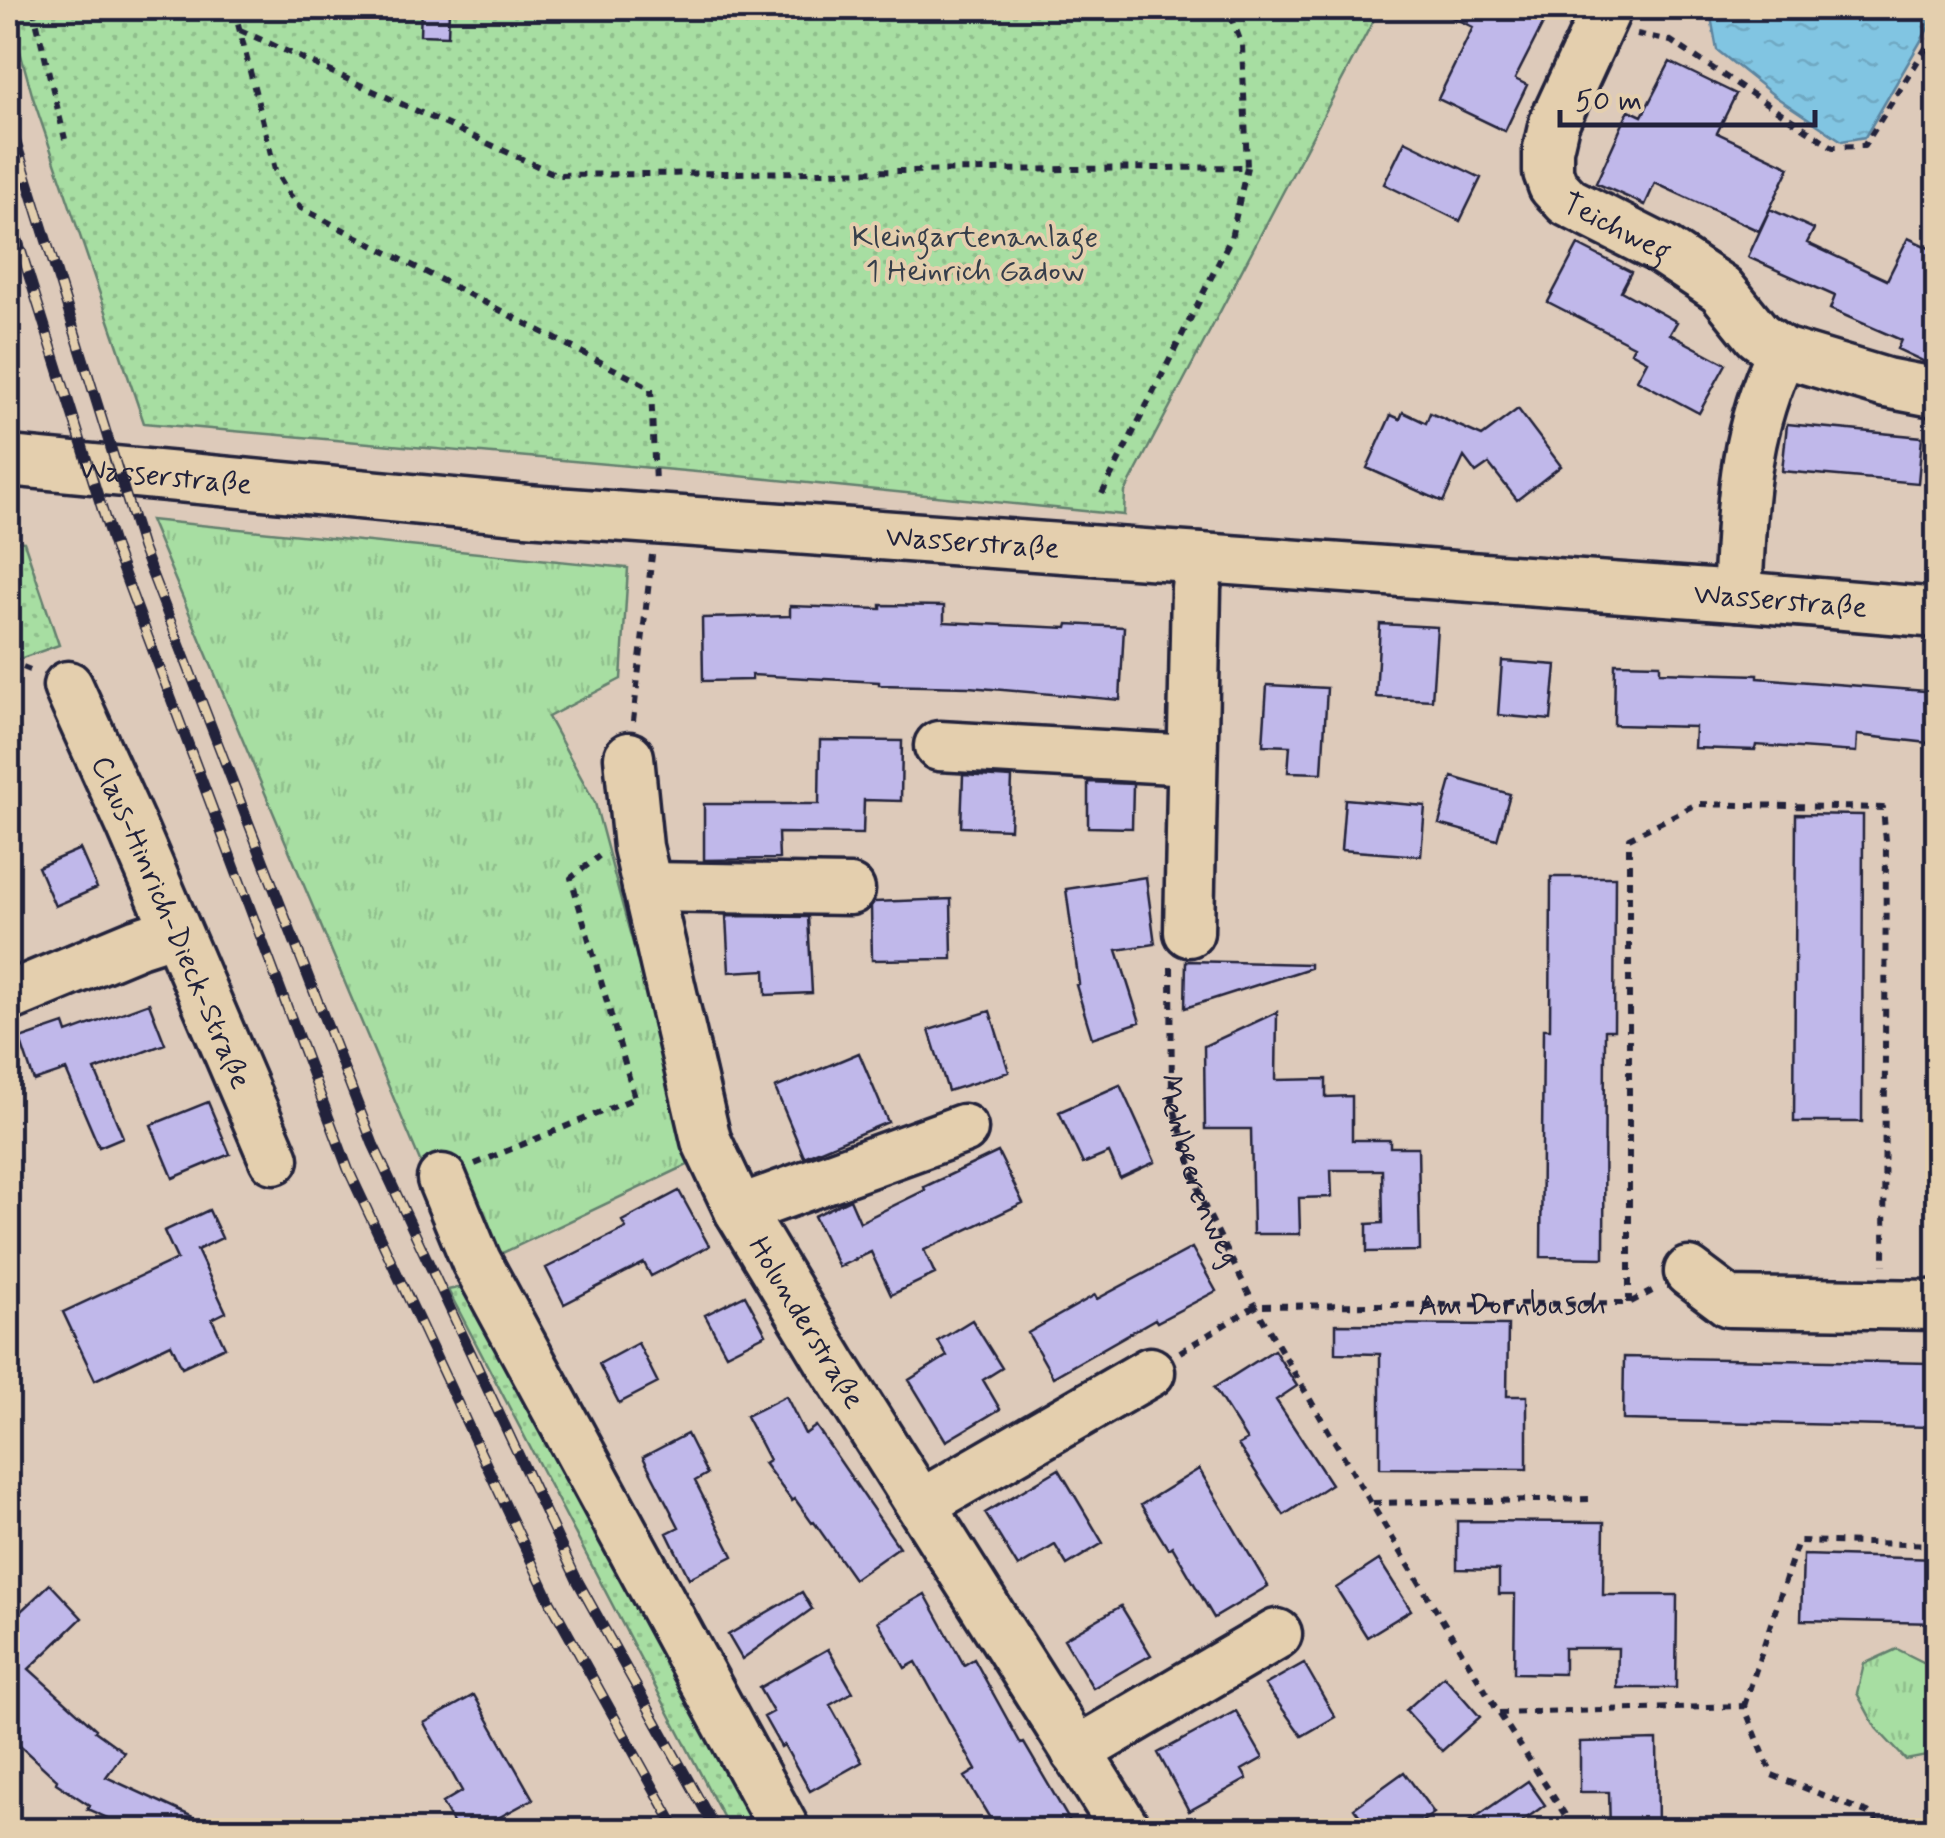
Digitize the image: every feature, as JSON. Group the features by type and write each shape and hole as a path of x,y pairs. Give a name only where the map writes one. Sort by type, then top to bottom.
{"street":[{"name":"Teichweg","path":"1602,20 1554,123 1548,149 1548,172 1553,186 1568,202 1662,249 1721,288 1758,335 1782,352 1886,382 1938,390"},
{"path":"1737,596 1747,459 1757,412 1782,352"},
{"name":"Wasserstraße","path":"8,461 408,500 1938,613"},
{"path":"1189,932 1196,588 1200,558"},
{"name":"Claus-Hinrich-Dieck-Straße","path":"68,686 274,1159"},
{"path":"939,746 1192,760"},
{"name":"Holunderstraße","path":"629,758 638,848 706,1140 739,1210 1126,1830"},
{"path":"647,887 850,890"},
{"path":"8,997 175,931"},
{"path":"739,1210 963,1130"},
{"path":"442,1179 476,1261 785,1830"},
{"path":"1689,1272 1728,1302 1938,1304"},
{"path":"920,1504 1150,1372"},
{"path":"1076,1752 1277,1634"}],"path":[{"path":"33,8 65,139"},
{"path":"234,8 276,170 301,208 651,388 653,549 629,758"},
{"path":"1102,494 1231,238 1246,168 1242,44 1232,18 1219,8"},
{"path":"1602,20 1628,32 1671,40 1832,146 1864,146 1938,29"},
{"path":"240,30 558,176 1246,168"},
{"path":"8,581 15,582 8,639"},
{"path":"1629,1303 1629,838 1697,804 1883,808 1883,1303"},
{"path":"442,1179 635,1098 571,878 608,850"},
{"name":"Mehlbeerenweg","path":"1189,932 1171,963 1172,1102 1202,1201 1255,1306 1499,1713 1569,1821 1569,1830"},
{"name":"Am Dornbusch","path":"1255,1306 1629,1303 1689,1272"},
{"path":"1150,1372 1255,1306"},
{"path":"1372,1502 1594,1499"},
{"path":"1886,1830 1868,1813 1772,1775 1744,1706 1798,1541 1938,1545"},
{"path":"1499,1713 1744,1706"}],"green space":[{"name":"Kleingartenanlage 1 Heinrich Gadow","path":"8,8 1380,8 1125,492 1124,515 144,423 33,98"},
{"path":"150,520 628,568 621,679 548,717 595,803 696,1161 496,1256 452,1158 423,1168"},
{"path":"8,540 24,542 59,645 8,663"},
{"path":"472,1285 770,1830 730,1830 448,1290"},
{"path":"1897,1649 1937,1669 1937,1754 1906,1760 1876,1728 1857,1693 1864,1664"}],"water":[{"path":"1716,8 1925,8 1929,27 1865,137 1842,141 1776,97 1717,50 1711,17"}],"building":[{"path":"421,8 449,9 448,36 420,35"},
{"path":"1433,8 1551,8 1515,79 1527,85 1505,131 1438,99 1473,27"},
{"path":"1670,62 1736,94 1717,133 1790,167 1759,231 1655,183 1645,205 1596,183 1629,110 1642,116"},
{"path":"1405,141 1481,178 1460,221 1384,184"},
{"path":"1770,209 1814,229 1807,243 1887,280 1908,238 1938,252 1938,363 1927,363 1897,349 1901,340 1830,309 1835,296 1748,257"},
{"path":"1578,245 1631,272 1621,291 1677,322 1670,334 1726,364 1699,413 1637,380 1647,361 1631,352 1634,346 1548,302"},
{"path":"1518,409 1561,466 1517,500 1489,464 1476,473 1464,457 1443,502 1367,468 1391,415 1400,419 1403,412 1426,423 1430,413 1482,436"},
{"path":"1787,424 1922,437 1918,483 1782,471"},
{"path":"881,605 944,606 944,622 1124,627 1120,700 752,675 752,680 703,681 702,618 790,616 790,606 881,609"},
{"path":"1380,624 1437,627 1432,700 1376,697"},
{"path":"1502,661 1556,665 1551,720 1498,715"},
{"path":"1615,663 1660,664 1660,672 1758,675 1938,692 1938,744 1857,735 1856,752 1756,745 1755,750 1694,748 1695,727 1614,725"},
{"path":"1267,685 1327,688 1322,773 1288,772 1290,746 1263,745"},
{"path":"820,740 902,741 901,801 864,800 863,834 778,833 779,859 704,860 704,804 819,804"},
{"path":"963,775 1012,778 1010,829 961,827"},
{"path":"1452,777 1510,794 1497,840 1439,824"},
{"path":"1088,782 1133,784 1132,828 1088,827"},
{"path":"1345,799 1425,806 1421,856 1341,850"},
{"path":"1796,814 1863,815 1862,1122 1794,1122"},
{"path":"80,849 97,888 55,906 38,867"},
{"path":"1146,877 1155,944 1117,950 1140,1022 1092,1038 1076,985 1079,984 1066,889"},
{"path":"1551,877 1615,877 1614,1030 1605,1030 1604,1258 1541,1257 1543,1029 1550,1029"},
{"path":"951,899 952,959 872,960 874,902"},
{"path":"726,916 808,917 812,993 766,995 765,970 729,972"},
{"path":"1186,961 1310,964 1310,968 1185,1008"},
{"path":"149,1003 165,1044 95,1070 123,1137 99,1147 66,1070 34,1081 20,1039 64,1024 67,1033"},
{"path":"990,1011 1009,1072 948,1091 929,1030"},
{"path":"1277,1012 1276,1080 1326,1079 1326,1097 1352,1096 1352,1140 1390,1140 1390,1147 1418,1147 1420,1251 1367,1252 1367,1224 1383,1223 1382,1170 1331,1170 1332,1197 1299,1198 1300,1234 1253,1234 1251,1129 1205,1129 1204,1046"},
{"path":"859,1053 888,1122 804,1157 775,1088"},
{"path":"1120,1085 1155,1162 1120,1178 1109,1153 1083,1164 1059,1112"},
{"path":"208,1102 230,1154 173,1178 151,1125"},
{"path":"998,1152 1023,1203 924,1250 935,1274 891,1295 871,1252 839,1267 814,1216 850,1199 860,1222"},
{"path":"679,1191 709,1246 651,1276 644,1263 564,1304 546,1268 626,1228 622,1221"},
{"path":"209,1210 222,1238 197,1250 226,1312 212,1319 225,1347 182,1367 171,1344 95,1380 63,1312 177,1259 164,1231"},
{"path":"1192,1248 1216,1291 1157,1322 1155,1319 1053,1377 1028,1333"},
{"path":"745,1295 766,1334 726,1354 705,1315"},
{"path":"972,1320 1002,1368 983,1380 1000,1409 946,1441 909,1380 947,1356 938,1341"},
{"path":"1336,1324 1508,1325 1507,1396 1527,1396 1527,1469 1380,1468 1380,1354 1336,1353"},
{"path":"638,1343 658,1383 619,1403 599,1364"},
{"path":"1274,1350 1297,1386 1276,1400 1331,1484 1284,1515 1238,1445 1247,1440 1214,1388"},
{"path":"1624,1357 1931,1363 1929,1427 1623,1420"},
{"path":"786,1396 805,1434 816,1426 899,1547 854,1579 814,1522 795,1499 792,1501 764,1463 769,1460 746,1416"},
{"path":"687,1434 707,1474 695,1481 733,1556 689,1578 667,1533 679,1527 643,1457"},
{"path":"1059,1469 1103,1543 1067,1565 1055,1545 1018,1567 985,1513"},
{"path":"1199,1469 1268,1586 1214,1618 1172,1546 1168,1549 1141,1505"},
{"path":"1457,1521 1604,1522 1603,1595 1677,1595 1676,1688 1617,1688 1618,1648 1564,1648 1564,1674 1514,1673 1515,1594 1499,1594 1499,1570 1457,1569"},
{"path":"1803,1555 1938,1559 1938,1623 1801,1620"},
{"path":"1379,1560 1411,1610 1367,1637 1336,1588"},
{"path":"50,1584 82,1618 29,1669 95,1731 124,1752 106,1777 221,1830 134,1830 87,1809 89,1805 56,1783 8,1735 8,1623"},
{"path":"802,1592 812,1609 742,1659 728,1635"},
{"path":"925,1594 964,1665 974,1659 1075,1830 997,1830 965,1777 976,1770 916,1662 905,1668 878,1621"},
{"path":"1121,1606 1151,1655 1093,1688 1064,1639"},
{"path":"828,1649 853,1692 830,1705 862,1762 810,1791 764,1717 773,1712 759,1688"},
{"path":"1304,1663 1335,1717 1302,1736 1265,1685"},
{"path":"1444,1676 1480,1717 1442,1751 1406,1710"},
{"path":"474,1695 533,1799 476,1830 457,1830 442,1803 462,1791 424,1723"},
{"path":"1236,1711 1263,1758 1242,1770 1247,1779 1189,1811 1158,1753"},
{"path":"1657,1740 1658,1830 1610,1830 1609,1792 1580,1792 1580,1742"},
{"path":"1404,1772 1434,1813 1410,1830 1370,1830 1354,1808"},
{"path":"1528,1781 1545,1805 1510,1830 1457,1830"}],"railway":[{"path":"8,117 142,548 373,1144 576,1578 716,1830"},
{"path":"8,209 114,547 348,1169 551,1603 677,1830"}]}
